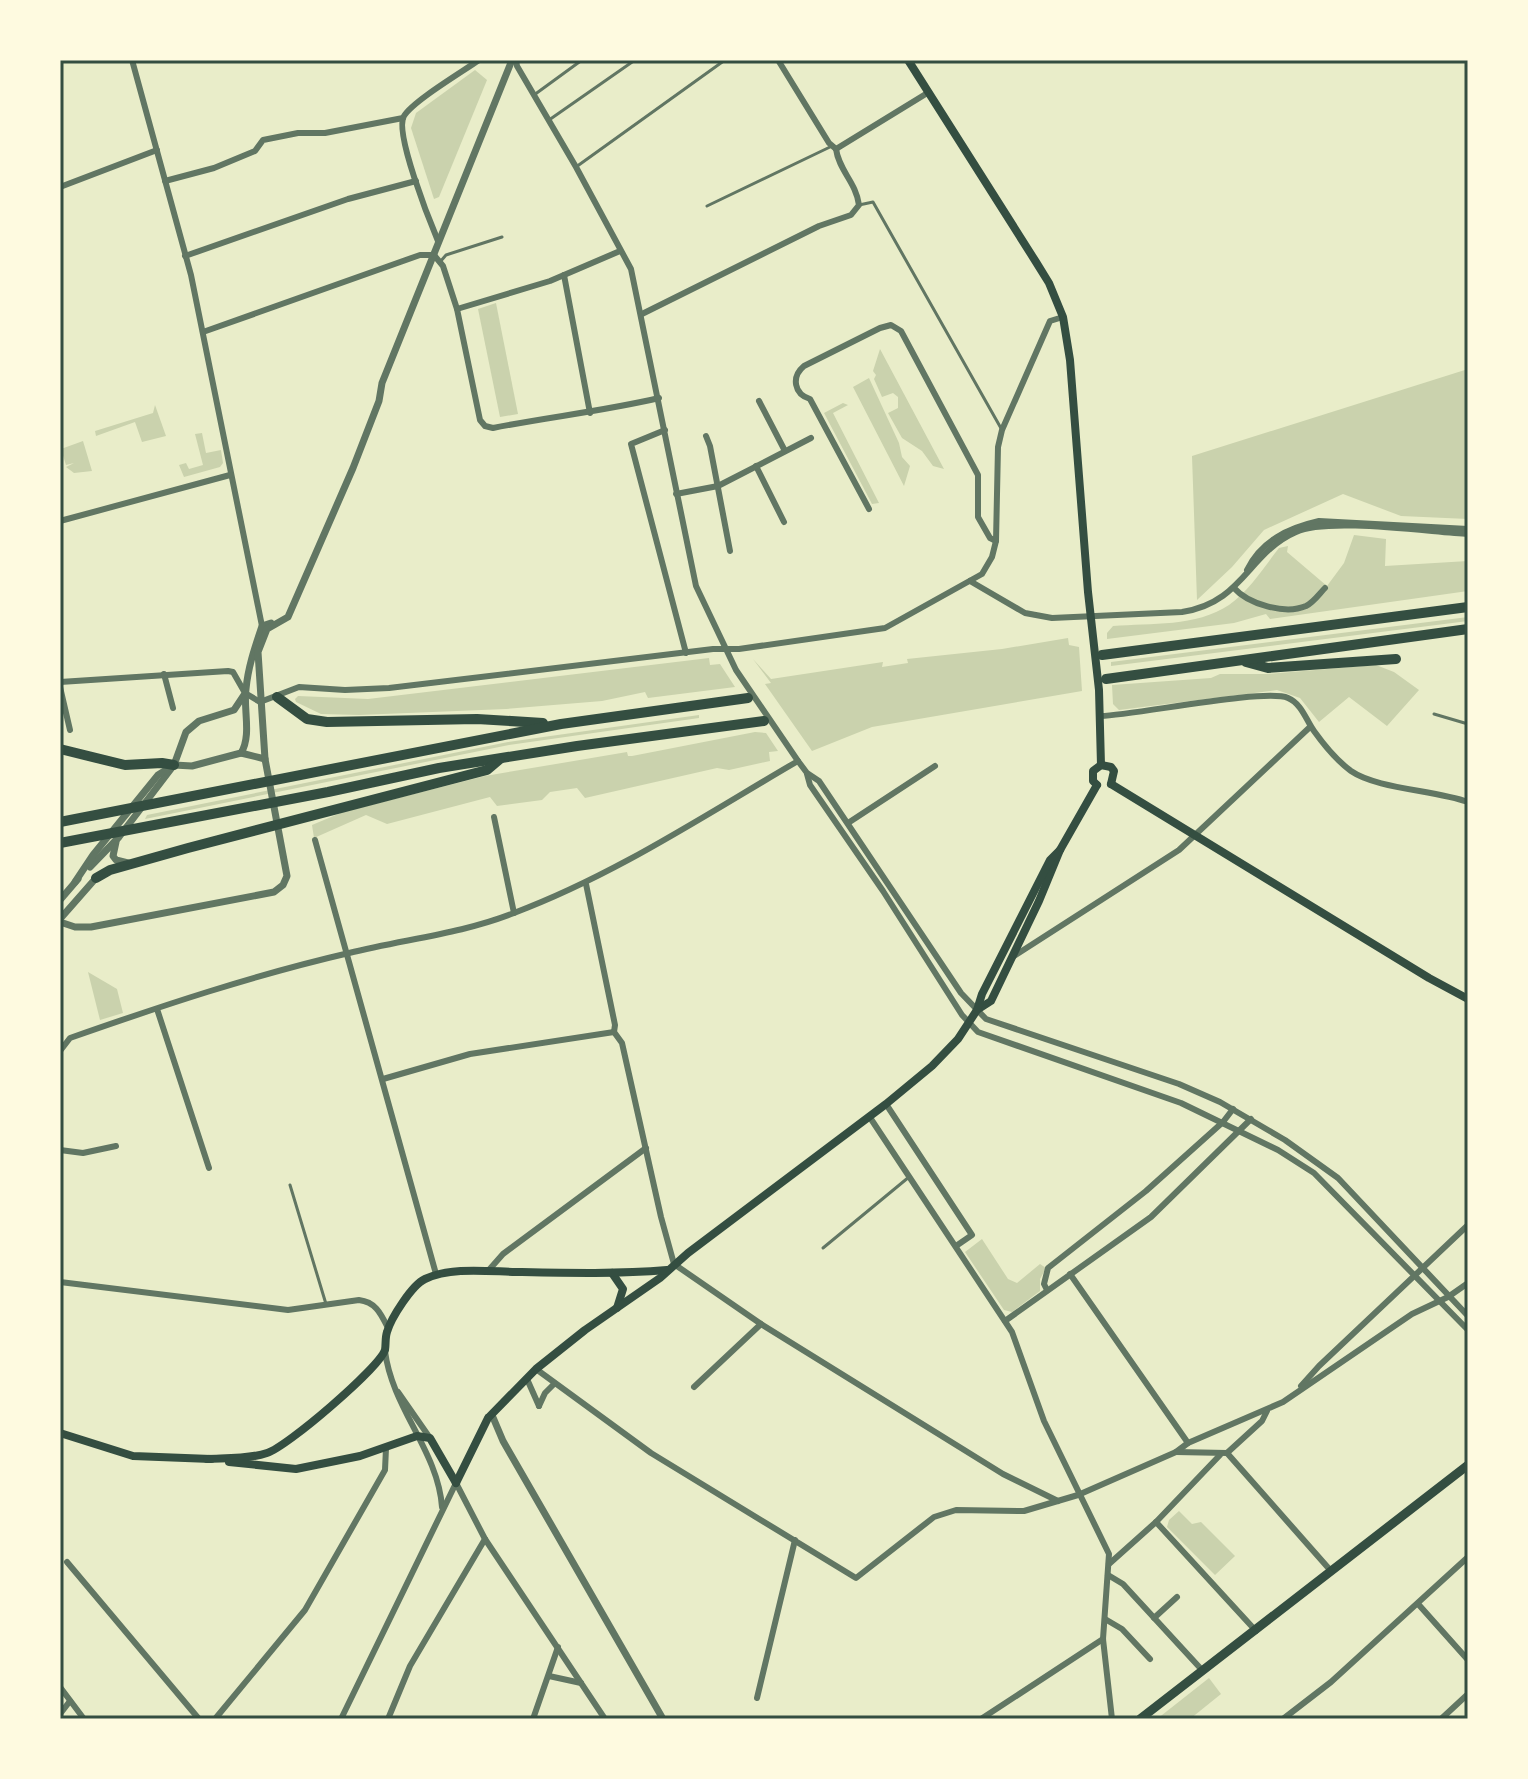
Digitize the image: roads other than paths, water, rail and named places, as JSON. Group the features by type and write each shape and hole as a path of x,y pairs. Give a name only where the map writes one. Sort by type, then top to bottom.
{"highway":[{"path":"1102,655 1468,607"},
{"path":"1106,679 1468,629"},
{"path":"1240,660 1268,668 1396,659"},
{"path":"277,697 307,719 327,722 477,719 561,724"},
{"path":"60,822 561,724 748,698"},
{"path":"60,843 502,757 764,721"},
{"path":"60,749 125,765 174,765"},
{"path":"96,878 110,870 394,792 487,770 502,757"}],"main road":[{"path":"908,60 1043,272 1063,317 1070,360 1101,705 1101,765"},
{"path":"1106,765 1114,771 1111,784 1104,787 1097,785 1093,771 1106,765"},
{"path":"1111,784 1468,999"},
{"path":"977,1010 991,1001 1060,850 1097,785"},
{"path":"456,1483 492,1415 536,1369 585,1330 660,1278 932,1066 969,1024 1029,900 1050,860 1060,850"},
{"path":"207,1459 253,1456 280,1448 355,1386 385,1351 388,1328 413,1288 436,1274 612,1273 671,1267"},
{"path":"612,1273 623,1289 617,1308"},
{"path":"60,1433 133,1456 207,1459 287,1469 360,1456 417,1436 430,1438 456,1483"},
{"path":"280,1448 287,1469"},
{"path":"1140,1719 1468,1465"}],"street":[{"path":"132,60 203,332 262,626 250,663 245,693 246,742 241,753"},
{"path":"438,241 416,181 402,128 403,118 413,107 479,60"},
{"path":"514,60 631,269 696,586 736,670 792,753 807,773 819,781 961,993 986,1019 1179,1084 1233,1109 1312,1157 1338,1178 1468,1316"},
{"path":"96,878 60,921 75,927 91,927 274,892 283,885 287,876 265,759 258,652 267,629 288,617 353,468 379,401 382,383 437,258 438,241 514,60"},
{"path":"642,314 819,226 851,215 859,205 857,191 834,148 778,60"},
{"path":"834,148 929,92"},
{"path":"165,181 255,151 263,140 298,133 325,133 403,118"},
{"path":"60,187 157,150"},
{"path":"185,256 348,199 416,181"},
{"path":"457,309 564,275 620,251"},
{"path":"203,332 420,255 437,258"},
{"path":"437,258 457,309 480,420 485,426 493,428 590,413 659,398"},
{"path":"564,275 590,413"},
{"path":"70,730 60,685 164,674 233,672 245,693 260,702 299,687 345,690 389,688 885,628 982,574 992,557 996,541 998,447 1002,430 1050,321 1063,317"},
{"path":"869,509 810,399 800,393 795,381 797,373 804,366 891,325 901,331 978,475 978,517 990,538 996,541"},
{"path":"759,401 785,451"},
{"path":"665,430 631,444 686,653"},
{"path":"706,436 730,551"},
{"path":"676,494 718,486 811,438"},
{"path":"756,466 784,522"},
{"path":"60,521 230,475"},
{"path":"970,581 1025,613 1052,618 1198,610 1228,594 1244,576 1253,558 1274,538 1295,526 1340,521 1468,532"},
{"path":"1234,588 1240,595 1269,606 1288,608 1311,604 1325,588"},
{"path":"262,626 288,617"},
{"path":"164,674 173,708"},
{"path":"60,900 119,837 174,765 186,732 199,721 234,710 245,693"},
{"path":"1101,716 1248,697 1287,697 1300,707 1310,727 1341,763 1355,774 1450,795 1468,802"},
{"path":"1012,956 1179,850 1310,727"},
{"path":"75,882 158,775 174,765 192,766 241,753 265,759"},
{"path":"60,1051 70,1038 250,979 347,953 477,926 514,913 586,884 798,761"},
{"path":"848,823 935,766"},
{"path":"807,773 810,785 969,1024 983,1035 1181,1103 1278,1150 1314,1173 1468,1330"},
{"path":"494,817 514,913"},
{"path":"119,837 113,851 116,860 133,864"},
{"path":"315,840 436,1274"},
{"path":"586,884 614,1032 622,1043 671,1267 1003,1474 1060,1501"},
{"path":"157,1009 209,1168"},
{"path":"383,1079 470,1054 614,1032"},
{"path":"886,1104 972,1235 956,1246"},
{"path":"1047,1290 1044,1277 1048,1268 1146,1191 1223,1122 1233,1109"},
{"path":"869,1116 1005,1321 1025,1363 1044,1421 1109,1554 1103,1639 1112,1719"},
{"path":"1005,1321 1151,1217 1251,1119"},
{"path":"60,1150 83,1153 116,1146"},
{"path":"488,1272 503,1254 646,1148"},
{"path":"1296,1392 1319,1366 1468,1225"},
{"path":"1070,1274 1188,1443"},
{"path":"60,1282 288,1310 368,1301 378,1308 388,1328"},
{"path":"536,1369 651,1453 856,1578 934,1517 956,1510 1024,1511 1060,1501 1267,1411 1412,1314 1448,1297 1468,1283"},
{"path":"694,1387 761,1324"},
{"path":"385,1351 403,1411 437,1474 442,1510"},
{"path":"527,1379 539,1406 554,1384"},
{"path":"394,1386 430,1438"},
{"path":"1109,1564 1262,1421 1267,1411"},
{"path":"1258,1413 1262,1421"},
{"path":"492,1415 503,1441 663,1719"},
{"path":"215,1719 305,1610 385,1470 386,1448"},
{"path":"1176,1452 1224,1454 1331,1571"},
{"path":"341,1719 456,1483"},
{"path":"456,1483 485,1539 605,1719"},
{"path":"1156,1522 1256,1631"},
{"path":"388,1719 410,1666 485,1539"},
{"path":"757,1698 795,1540"},
{"path":"1283,1719 1331,1682 1419,1605 1468,1557"},
{"path":"67,1562 199,1719"},
{"path":"1108,1575 1123,1584 1202,1670"},
{"path":"1154,1618 1177,1597"},
{"path":"1419,1605 1468,1660"},
{"path":"1105,1619 1122,1629 1150,1659"},
{"path":"981,1719 1103,1639"},
{"path":"533,1719 558,1647"},
{"path":"549,1676 582,1683"},
{"path":"60,1687 84,1719"},
{"path":"1441,1719 1468,1694"},
{"path":"60,1714 70,1701"}],"lane":[{"path":"534,95 582,60"},
{"path":"549,120 635,60"},
{"path":"576,167 725,60"},
{"path":"707,206 834,148"},
{"path":"859,205 873,202 1002,430"},
{"path":"437,258 502,237"},
{"path":"1434,714 1468,724"},
{"path":"823,1248 909,1177"},
{"path":"290,1185 326,1304"}]}
